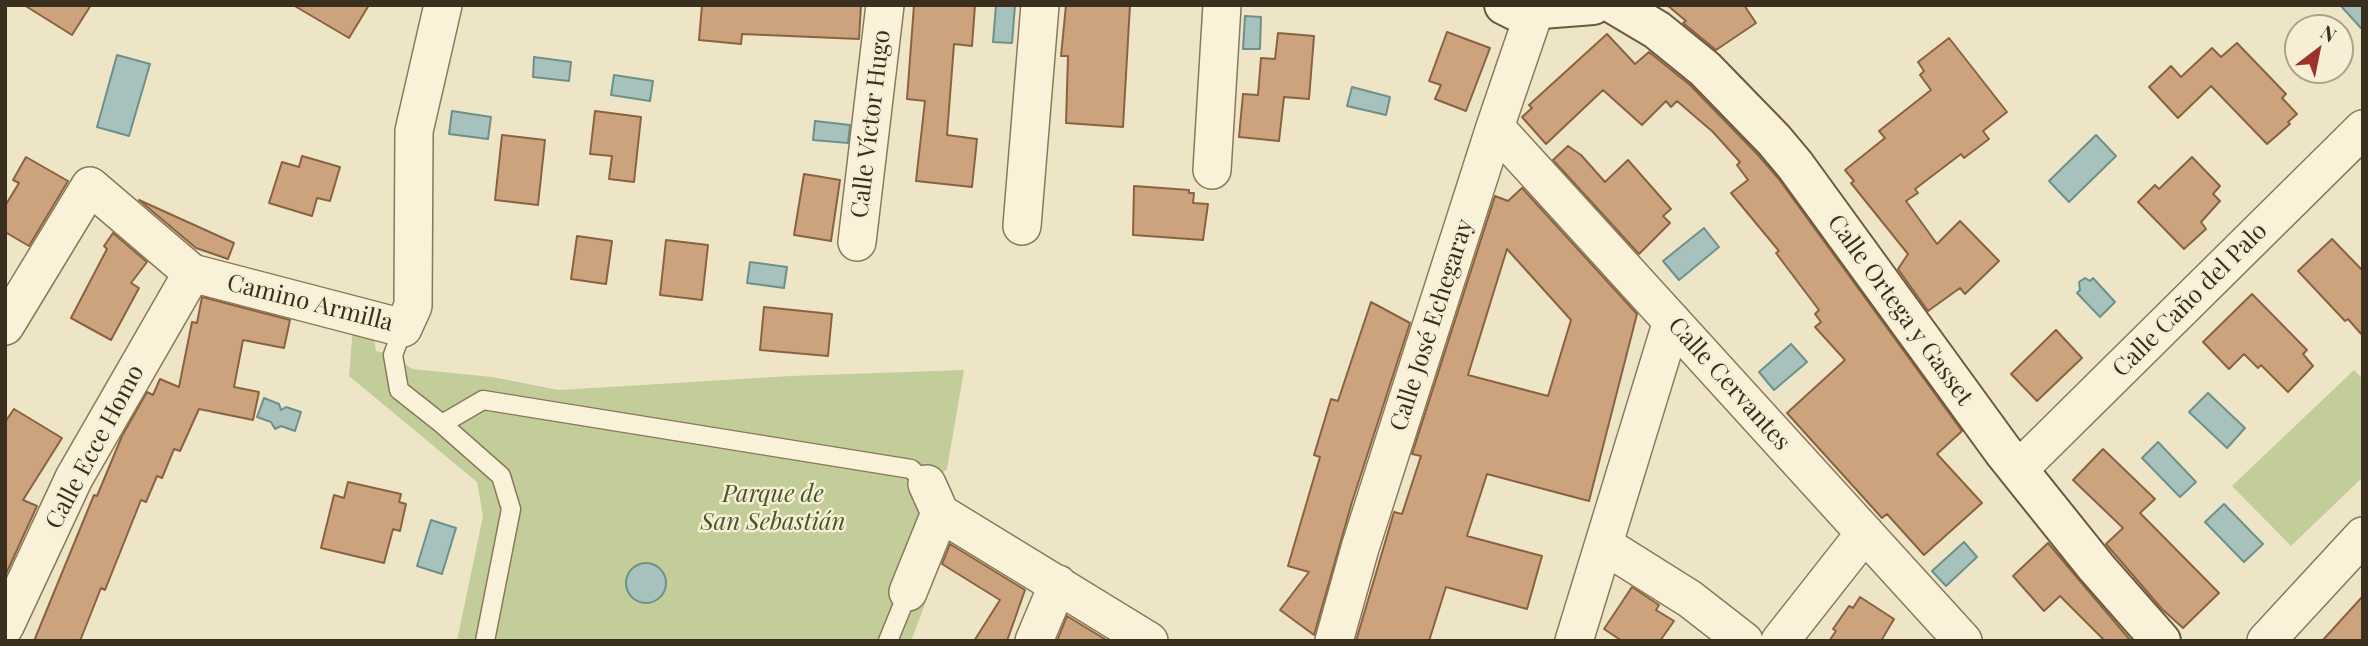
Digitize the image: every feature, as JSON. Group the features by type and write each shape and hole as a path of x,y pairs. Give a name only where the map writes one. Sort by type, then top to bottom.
{"street":[{"name":"Camino Armilla","path":"5,326 90,187 192,273 403,328 413,306 414,131 443,5"},
{"name":"Calle Víctor Hugo","path":"856,242 885,5"},
{"path":"1022,226 1040,5"},
{"path":"1212,170 1222,5"},
{"path":"1520,7 1593,5"},
{"name":"Calle Ortega y Gasset","path":"1615,5 1657,30 1705,69 1774,139 2018,470 2096,567 2161,641"},
{"name":"Calle José Echegaray","path":"1334,641 1360,548 1495,127 1520,7"},
{"name":"Calle Cervantes","path":"1495,127 1962,641"},
{"name":"Calle Caño del Palo","path":"2018,470 2363,129"},
{"name":"Calle Ecce Homo","path":"5,626 74,478 192,273"},
{"path":"1574,641 1672,321"},
{"path":"908,592 933,499 1058,584 1149,641"},
{"path":"1780,641 1865,533"},
{"path":"2266,641 2363,536"},
{"path":"1604,545 1690,599 1744,641"},
{"path":"1034,641 1058,584"}],"lane":[{"path":"403,328 393,355 399,390 501,475 511,509 485,641"},
{"path":"442,425 483,400 911,469 933,499"},
{"path":"888,641 908,592"}],"green space":[{"name":"Parque de San Sebastián","path":"353,327 374,338 376,351 393,355 412,369 492,377 559,390 791,376 964,370 947,469 916,496 919,524 908,592 927,599 911,641 457,641 483,516 477,482 349,376"},
{"path":"2354,370 2363,379 2363,477 2291,546 2232,486"}],"water":[{"path":"996,5 1015,5 1012,43 993,42"},
{"path":"2340,5 2363,5 2363,27 2354,20 2354,14 2348,14"},
{"path":"1245,16 1261,17 1260,49 1243,49"},
{"path":"117,55 150,64 129,136 97,127"},
{"path":"534,57 571,62 569,81 533,77"},
{"path":"614,75 653,81 650,101 611,95"},
{"path":"1352,87 1390,97 1386,115 1347,106"},
{"path":"452,111 491,117 488,139 449,134"},
{"path":"815,121 850,125 848,143 813,140"},
{"path":"2096,135 2116,156 2069,202 2049,181"},
{"path":"1704,228 1719,247 1679,280 1663,261"},
{"path":"750,262 787,267 784,288 747,283"},
{"path":"2085,278 2090,281 2093,278 2115,302 2100,317 2077,293 2080,290 2079,282"},
{"path":"1791,344 1807,362 1774,390 1759,372"},
{"path":"2208,393 2245,428 2227,448 2189,412"},
{"path":"264,398 279,404 281,410 286,407 301,412 295,431 281,426 275,429 271,422 257,417"},
{"path":"2158,442 2196,482 2180,497 2142,458"},
{"path":"2224,504 2263,544 2244,562 2205,522"},
{"path":"431,520 456,528 442,574 417,566"},
{"path":"1964,542 1977,557 1946,586 1932,571"},
{"path":"646,563 654,564 660,569 665,575 665,591 660,597 654,602 646,603 638,602 632,597 627,591 626,583 627,575 632,569 638,564"}],"building":[{"path":"24,5 91,5 72,35"},
{"path":"293,5 369,5 349,38"},
{"path":"702,5 861,5 859,39 742,34 741,44 699,40"},
{"path":"914,5 975,5 972,46 954,44 947,135 977,139 972,187 916,181 925,101 907,99"},
{"path":"1066,5 1130,5 1123,127 1066,123 1068,56 1061,56"},
{"path":"1667,5 1744,5 1756,23 1716,50 1683,23 1686,21"},
{"path":"1447,32 1490,48 1466,111 1435,99 1441,85 1429,81"},
{"path":"1278,33 1314,36 1309,99 1284,97 1279,141 1239,137 1243,94 1258,95 1261,58 1275,59"},
{"path":"1607,34 1635,64 1649,52 1690,85 1758,155 1778,178 1962,431 1937,454 1982,503 1924,555 1887,514 1882,518 1787,413 1845,360 1815,327 1821,322 1815,314 1819,310 1776,253 1779,251 1731,193 1748,180 1737,165 1740,162 1713,132 1677,101 1671,107 1666,101 1642,125 1603,90 1546,144 1522,117 1532,108 1529,105"},
{"path":"1949,38 2007,112 1983,131 1989,139 1964,158 1961,154 1915,189 1918,193 1906,201 1937,244 1960,221 1999,261 1965,294 1960,288 1928,311 1898,269 1908,254 1851,183 1854,181 1845,170 1885,138 1879,131 1931,90 1920,75 1924,71 1918,62"},
{"path":"2237,43 2286,94 2282,98 2297,114 2288,122 2290,124 2267,144 2211,86 2178,118 2149,87 2171,66 2181,77 2212,48 2221,57"},
{"path":"595,111 641,117 634,182 609,179 612,156 590,154"},
{"path":"502,135 545,140 538,205 495,200"},
{"path":"1568,146 1581,155 1605,182 1628,160 1671,209 1663,216 1670,223 1639,254 1553,160"},
{"path":"302,156 340,167 330,201 317,198 312,216 269,203 282,162 299,167"},
{"path":"26,157 68,181 29,246 5,232 5,206 19,183 13,180"},
{"path":"2192,157 2220,186 2213,194 2220,201 2201,222 2206,229 2184,249 2138,202 2155,185 2159,189"},
{"path":"804,174 840,180 831,241 794,235"},
{"path":"1134,186 1189,190 1189,193 1194,193 1193,203 1208,204 1203,240 1133,235"},
{"path":"1522,188 1637,314 1589,501 1487,474 1467,536 1542,556 1527,609 1446,587 1429,641 1356,641 1394,512 1402,514 1421,456 1412,454 1495,196 1508,201","holes":["1507,249 1571,320 1548,396 1468,375"]},
{"path":"139,200 234,243 228,259 196,248"},
{"path":"113,233 147,262 131,283 139,288 111,340 71,318 107,249 104,246"},
{"path":"577,236 612,241 606,284 571,279"},
{"path":"2332,239 2363,271 2363,336 2348,319 2345,321 2298,271"},
{"path":"666,240 708,245 702,300 660,295"},
{"path":"2252,294 2307,350 2303,354 2313,366 2288,392 2261,365 2258,368 2244,354 2229,369 2203,342"},
{"path":"202,297 290,320 284,348 243,340 234,387 259,392 253,420 199,409 180,451 174,449 162,478 157,476 146,502 141,500 105,590 101,588 80,641 34,641 94,495 97,496 122,436 147,392 153,395 160,379 179,387 192,322 197,323"},
{"path":"1371,302 1410,323 1352,502 1314,635 1280,610 1309,572 1288,566 1320,457 1314,455 1331,399 1338,401"},
{"path":"764,307 832,314 828,356 760,350"},
{"path":"2056,330 2082,358 2037,401 2011,374"},
{"path":"14,409 62,438 23,500 37,506 5,576 5,422"},
{"path":"2103,449 2155,499 2140,513 2219,593 2183,628 2162,609 2106,544 2123,528 2073,480"},
{"path":"348,482 401,494 399,502 406,504 400,531 393,529 384,563 321,548 334,495 344,498"},
{"path":"2048,543 2131,641 2105,641 2060,596 2044,611 2013,576"},
{"path":"950,544 1025,590 1007,641 974,641 1000,600 942,564"},
{"path":"1632,587 1659,605 1656,610 1674,621 1660,641 1622,641 1604,629"},
{"path":"2363,596 2363,641 2322,641"},
{"path":"1860,597 1894,619 1881,641 1829,641 1836,631 1833,629 1849,606 1853,608"},
{"path":"1067,616 1108,641 1057,641"}]}
